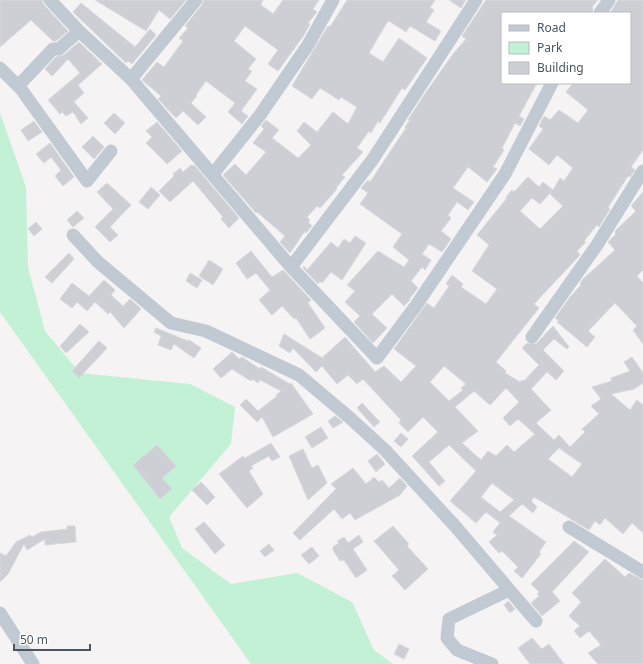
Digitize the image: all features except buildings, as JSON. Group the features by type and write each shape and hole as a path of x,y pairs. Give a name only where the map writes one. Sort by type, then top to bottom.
{"street":[{"path":"50,0 79,31 131,79 291,267 377,358 419,301 505,174 551,84"},
{"path":"131,79 196,0"},
{"path":"213,174 260,115 304,51 333,0"},
{"path":"291,267 373,159 476,0"},
{"path":"601,12 609,0"},
{"path":"18,86 53,49 59,49 79,31"},
{"path":"0,68 18,86 87,181 111,151"},
{"path":"532,337 598,245 643,171"},
{"path":"73,235 98,262 171,322 206,331 299,375 385,450 455,526 536,621"},
{"path":"568,528 643,572"},
{"path":"492,664 457,650 447,638 450,619 509,590"},
{"path":"0,613 33,664"}],"green space":[{"path":"0,113 26,187 28,267 45,331 80,373 190,384 235,407 231,444 169,517 182,548 231,584 297,573 352,602 374,650 393,664 251,664 0,312"}]}
